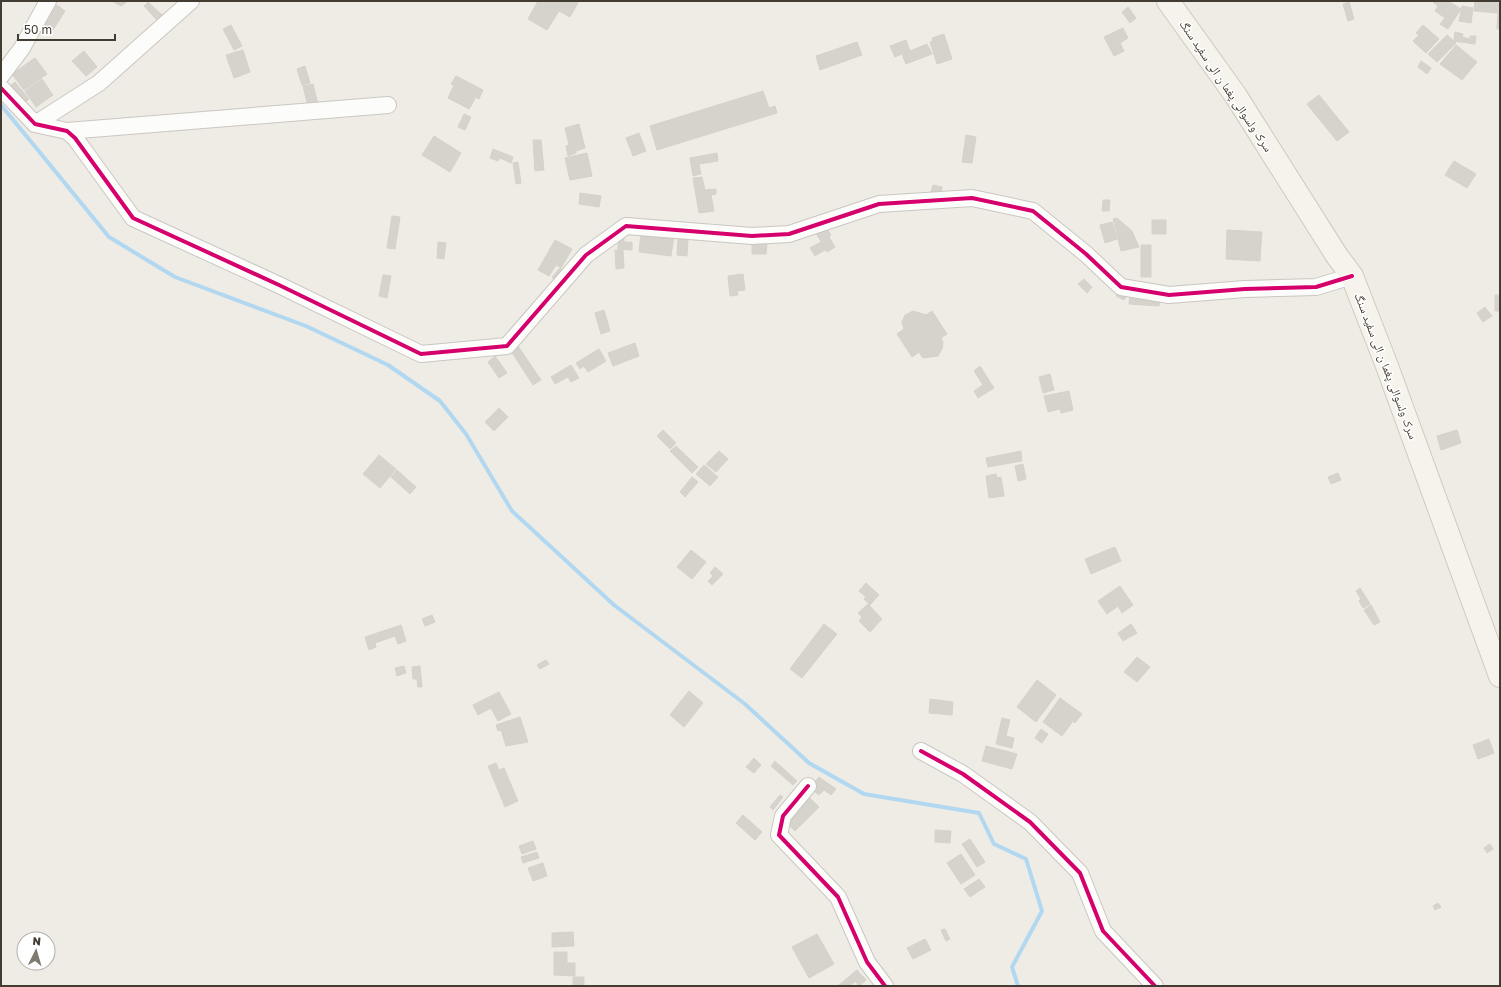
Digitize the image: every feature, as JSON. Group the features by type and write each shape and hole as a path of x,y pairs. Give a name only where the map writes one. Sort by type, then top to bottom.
{"main road":[{"name":"سرک ولسوالی پغما ن الی سفید سنگ","path":"1168,1 1236,96 1337,256 1352,276 1390,374 1500,676"}],"street":[{"path":"1,76 22,48 48,1"},
{"path":"35,124 99,83 191,1"},
{"path":"1,88 35,124 67,130 388,105"},
{"path":"67,130 75,138 133,218 279,285 421,354 507,346 586,255 626,226 752,236 789,234 879,204 972,198 1033,211 1086,254 1121,287 1169,295 1245,289 1316,287 1352,276"},
{"path":"921,751 962,774 1030,822 1080,873 1103,931 1155,986"},
{"path":"808,786 783,816 779,835 838,897 866,962 885,986"}],"building":[{"path":"112,1 128,1 121,6"},
{"path":"538,1 579,1 570,17 559,11 547,30 528,19"},
{"path":"1448,1 1461,9 1448,29 1440,24 1445,18 1435,11 1438,6 1433,2"},
{"path":"1475,1 1500,3 1500,29 1497,29 1498,13 1474,11"},
{"path":"148,2 162,15 157,20 144,6"},
{"path":"1349,2 1354,19 1348,21 1343,4"},
{"path":"57,5 65,11 51,33 42,27"},
{"path":"1462,6 1473,8 1471,23 1459,21"},
{"path":"1128,7 1136,18 1130,23 1122,12"},
{"path":"231,25 242,46 234,50 223,29"},
{"path":"1423,25 1439,39 1426,53 1413,41 1419,35 1416,33"},
{"path":"1123,28 1128,38 1120,43 1124,51 1114,56 1104,37"},
{"path":"1455,32 1463,34 1462,37 1470,39 1470,36 1476,36 1475,44 1454,41"},
{"path":"944,34 952,59 937,64 930,42 933,41 932,38"},
{"path":"1447,35 1456,43 1437,62 1428,54"},
{"path":"906,40 910,51 927,44 932,54 906,64 902,54 895,57 890,46"},
{"path":"857,42 862,55 820,70 816,56"},
{"path":"1456,45 1477,62 1462,80 1440,64"},
{"path":"243,50 250,72 234,78 226,55"},
{"path":"84,51 97,67 86,76 72,61"},
{"path":"35,58 47,74 24,90 12,74"},
{"path":"1421,61 1431,68 1427,74 1418,67"},
{"path":"305,66 310,83 302,85 297,69"},
{"path":"456,76 483,90 479,99 476,97 469,109 448,98 454,85 451,84"},
{"path":"42,79 53,95 36,107 25,91"},
{"path":"15,82 29,99 20,106 6,89"},
{"path":"313,84 318,104 308,107 303,86"},
{"path":"763,91 769,108 775,106 777,113 657,150 650,126"},
{"path":"1319,95 1349,132 1337,141 1307,104"},
{"path":"464,114 471,117 465,130 458,127"},
{"path":"579,124 585,148 568,156 566,146 569,145 565,128"},
{"path":"639,133 646,151 633,156 626,138"},
{"path":"966,135 976,137 972,163 962,162"},
{"path":"434,136 461,153 450,172 422,155"},
{"path":"533,140 541,140 544,170 535,171"},
{"path":"493,149 513,157 511,163 500,158 498,161 490,158"},
{"path":"587,153 592,176 570,180 565,158"},
{"path":"717,153 718,161 699,164 701,174 693,176 690,158"},
{"path":"1454,161 1476,174 1467,188 1445,175"},
{"path":"518,162 521,183 516,184 513,163"},
{"path":"702,177 705,190 716,189 716,194 711,195 714,211 699,213 693,178"},
{"path":"933,185 942,187 940,197 930,195"},
{"path":"580,193 601,196 599,207 579,204"},
{"path":"1103,200 1110,200 1109,211 1102,211"},
{"path":"392,216 400,217 395,249 387,248"},
{"path":"1117,218 1132,231 1139,247 1121,251 1113,219"},
{"path":"1152,220 1166,220 1166,234 1152,234"},
{"path":"1112,222 1117,239 1105,243 1100,225"},
{"path":"826,227 831,235 829,237 835,247 827,252 816,233"},
{"path":"1227,230 1262,232 1260,261 1226,259"},
{"path":"641,232 674,236 671,256 639,252"},
{"path":"618,238 624,238 624,242 632,242 632,250 618,249"},
{"path":"678,239 688,240 687,256 677,255"},
{"path":"555,240 572,249 561,268 556,265 549,276 538,270"},
{"path":"438,242 446,243 444,259 437,258"},
{"path":"821,242 825,250 815,256 810,248"},
{"path":"752,243 767,244 766,254 752,254"},
{"path":"1141,245 1151,245 1151,277 1141,277"},
{"path":"615,250 623,250 624,268 616,269"},
{"path":"560,268 565,272 557,281 552,277"},
{"path":"743,274 745,290 737,291 738,295 730,296 728,276"},
{"path":"383,275 391,276 387,298 379,296"},
{"path":"1084,279 1092,287 1087,293 1078,284"},
{"path":"1120,289 1128,293 1124,300 1116,296"},
{"path":"1495,295 1500,295 1500,311 1495,311"},
{"path":"1130,296 1160,297 1159,306 1129,304"},
{"path":"1485,307 1492,316 1483,322 1477,313"},
{"path":"604,310 610,331 601,334 595,313"},
{"path":"913,311 926,315 932,311 947,334 941,338 943,342 942,349 938,356 923,358 919,352 912,357 897,334 904,329 902,322 905,315"},
{"path":"635,343 639,356 613,366 608,353"},
{"path":"518,346 541,380 533,385 511,351"},
{"path":"599,349 606,361 588,372 584,366 580,369 576,363"},
{"path":"495,356 507,373 499,378 488,362"},
{"path":"571,365 579,378 571,382 568,377 555,384 551,377"},
{"path":"980,366 994,388 978,398 974,391 983,385 974,371"},
{"path":"1050,374 1054,390 1043,393 1039,377"},
{"path":"1069,391 1073,410 1061,413 1060,409 1048,412 1044,396"},
{"path":"499,408 508,417 494,431 485,422"},
{"path":"663,430 676,443 670,449 657,436"},
{"path":"1457,430 1461,443 1441,450 1437,436"},
{"path":"676,446 698,467 692,473 670,451"},
{"path":"719,451 728,459 716,472 706,464"},
{"path":"1021,451 1022,461 988,467 986,458"},
{"path":"379,455 396,469 380,488 363,474"},
{"path":"1023,464 1026,479 1018,481 1015,466"},
{"path":"704,465 718,477 710,486 696,474"},
{"path":"397,470 416,487 410,494 391,477"},
{"path":"1338,473 1341,480 1331,484 1328,477"},
{"path":"996,474 997,478 1001,477 1004,496 989,498 986,476"},
{"path":"692,477 698,482 685,497 680,492"},
{"path":"1115,547 1121,561 1091,574 1085,559"},
{"path":"691,550 706,562 692,579 677,567"},
{"path":"715,567 723,574 712,585 708,581 713,576 710,573"},
{"path":"866,583 879,595 870,605 864,599 866,597 859,591"},
{"path":"1120,586 1133,605 1122,613 1118,606 1107,614 1098,601"},
{"path":"1360,588 1370,604 1363,608 1359,601 1361,599 1356,591"},
{"path":"868,604 882,619 870,632 859,621 862,617 858,613"},
{"path":"1371,605 1380,622 1374,625 1364,610"},
{"path":"432,615 435,622 425,626 422,619"},
{"path":"824,624 837,634 802,678 790,669"},
{"path":"1131,624 1137,633 1123,641 1118,633"},
{"path":"401,625 406,641 398,644 395,636 375,643 376,647 369,650 365,637"},
{"path":"1137,657 1150,667 1137,682 1124,672"},
{"path":"546,660 549,664 540,669 537,665"},
{"path":"404,666 406,673 397,676 395,668"},
{"path":"420,666 422,687 418,687 417,679 413,679 412,667"},
{"path":"1037,680 1056,695 1036,722 1017,707"},
{"path":"689,691 703,703 684,727 670,715"},
{"path":"499,692 511,714 498,721 491,708 478,715 473,705"},
{"path":"1060,698 1082,714 1075,723 1073,721 1062,736 1043,722"},
{"path":"930,699 953,702 952,715 929,713"},
{"path":"520,717 528,742 506,746 501,730 498,731 496,725"},
{"path":"1002,718 1010,720 1006,736 1014,738 1012,748 996,744"},
{"path":"1041,729 1048,734 1042,743 1035,738"},
{"path":"1489,739 1494,753 1478,759 1473,745"},
{"path":"986,746 1017,754 1012,769 982,761"},
{"path":"754,758 761,765 754,773 746,767"},
{"path":"775,761 797,781 793,785 771,766"},
{"path":"496,763 499,770 504,768 518,801 505,807 488,766"},
{"path":"819,777 836,789 831,795 824,790 819,795 810,788"},
{"path":"780,795 783,797 773,810 770,807"},
{"path":"807,795 819,807 795,831 783,819"},
{"path":"743,815 762,832 755,840 736,823"},
{"path":"935,830 951,831 950,843 935,842"},
{"path":"970,839 985,862 977,867 962,844"},
{"path":"533,841 536,849 522,854 519,846"},
{"path":"1490,844 1493,849 1487,853 1484,848"},
{"path":"537,852 539,858 523,863 521,857"},
{"path":"961,854 975,875 961,884 947,863"},
{"path":"543,863 547,876 533,881 528,868"},
{"path":"979,879 985,887 970,897 964,889"},
{"path":"1438,903 1441,907 1435,910 1433,906"},
{"path":"945,929 950,939 946,941 941,930"},
{"path":"573,932 574,946 552,947 552,933"},
{"path":"817,934 834,964 809,978 792,947"},
{"path":"925,939 931,950 913,959 907,948"},
{"path":"554,952 567,952 567,963 575,963 575,976 554,975"},
{"path":"857,970 862,976 850,986 838,986"},
{"path":"863,976 866,980 859,986 856,982"},
{"path":"573,977 584,977 584,986 573,986"}],"waterway":[{"path":"1,105 109,237 175,277 306,326 388,365 440,401 466,434 512,511 614,605 745,704 809,763 864,794 979,813 994,844 1026,859 1042,911 1012,967 1018,986"}],"cycle path":[{"path":"1,88 35,124 67,131 75,138 133,218 279,285 421,354 507,346 586,255 626,226 752,236 789,234 879,204 972,198 1033,211 1086,254 1121,287 1169,295 1245,289 1316,287 1352,276"},
{"path":"921,751 963,774 1030,822 1080,873 1103,931 1155,986"},
{"path":"808,786 783,816 779,835 838,897 867,962 885,986"}]}
